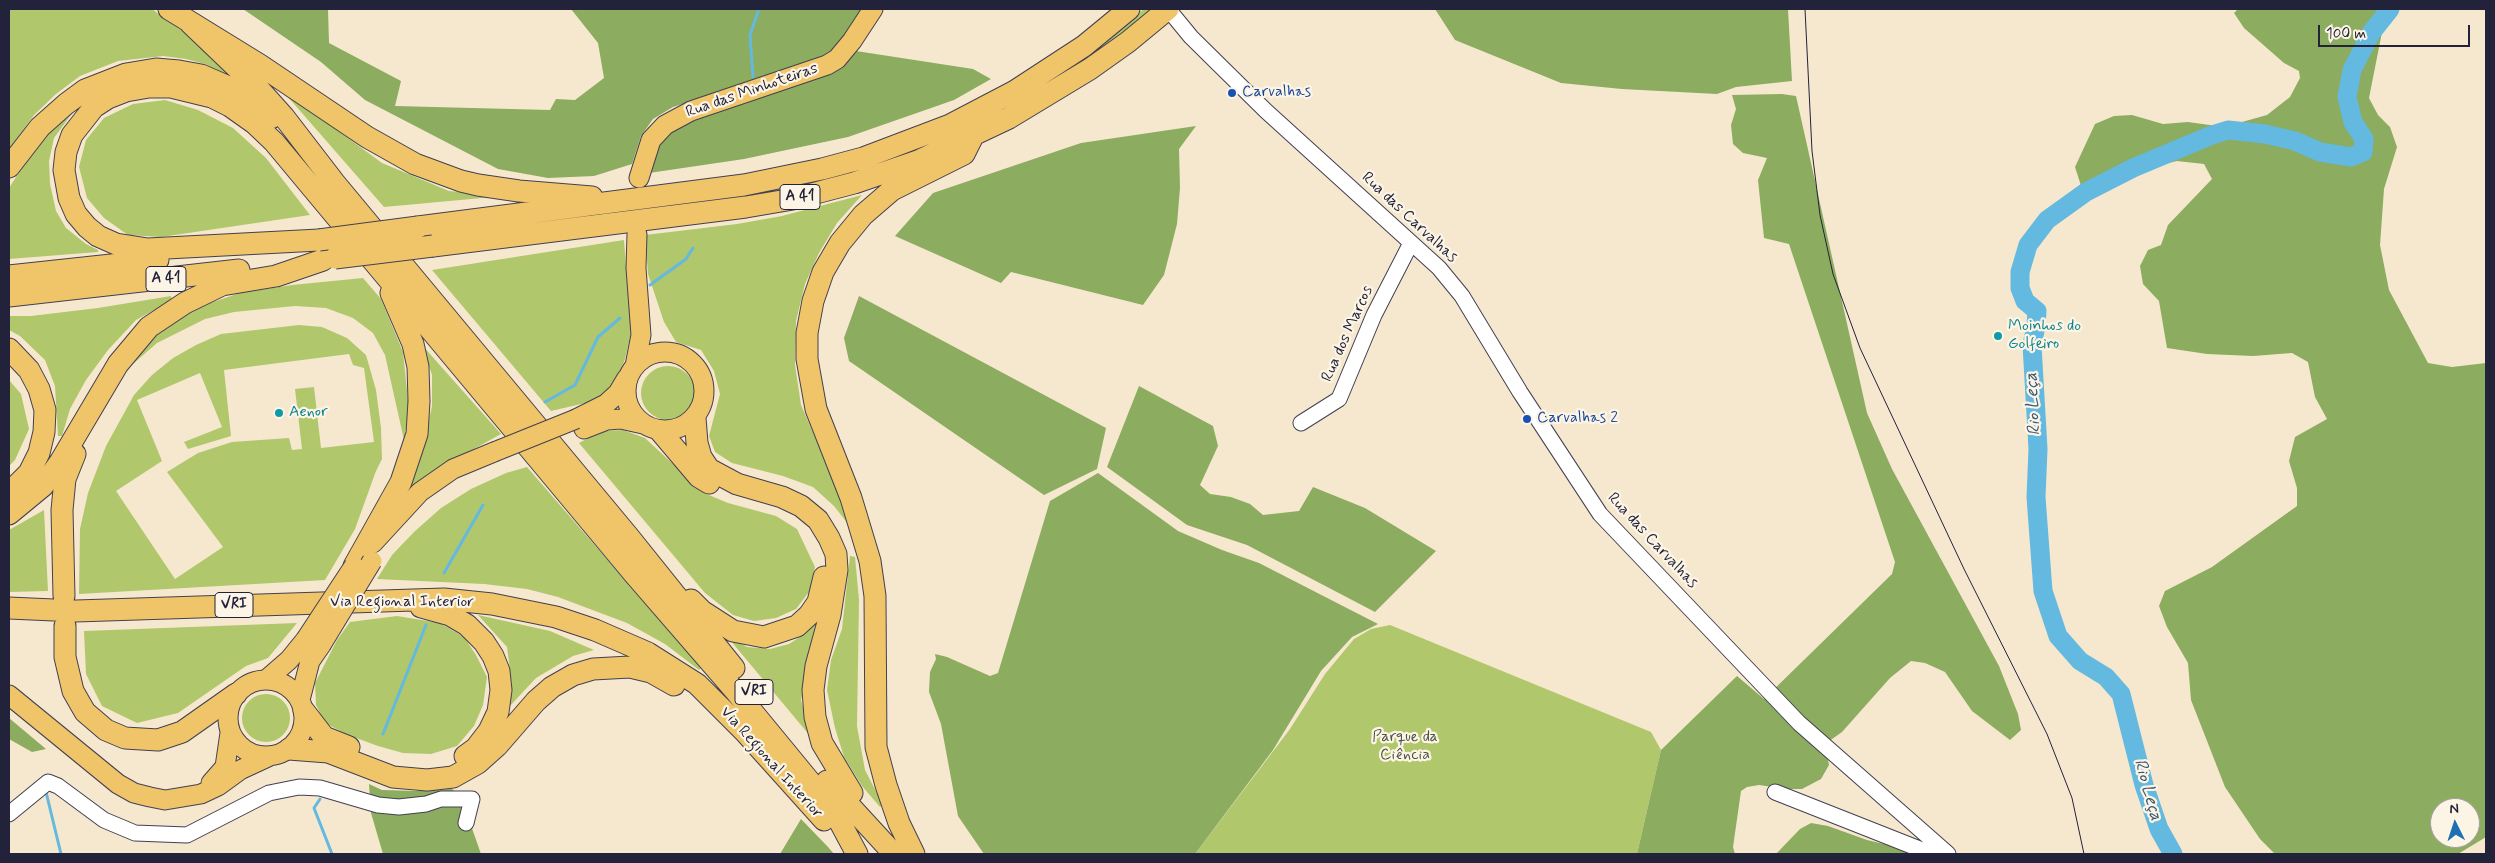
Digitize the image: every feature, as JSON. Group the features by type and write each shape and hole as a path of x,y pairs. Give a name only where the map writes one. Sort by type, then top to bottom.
{"highway":[{"path":"169,9 260,65 367,138 414,164 478,185 519,191 630,201"},
{"name":"A 41","path":"9,296 125,285 326,252 418,227 630,201 782,179 863,158 915,140 974,114 1033,81 1084,46 1129,9"},
{"name":"A 41","path":"9,276 326,252 433,246 663,219 793,199 918,162 973,136 1031,106 1090,69 1128,42 1168,9"},
{"path":"190,23 258,88 334,182"},
{"path":"9,167 40,127 85,90 126,74 156,69 179,70 200,75 240,92 288,134 334,182"},
{"path":"326,252 148,249 116,244 98,236 76,214 69,198 64,170 66,152 72,135 94,107 108,98 126,91 171,87 212,97 230,106 254,123 274,142 828,804 855,854"},
{"path":"914,854 891,800 876,747 875,596 870,561 851,498 816,409 807,359 807,333 813,302 823,272 840,243 864,215 892,190 964,154 973,136"},
{"name":"Via Regional Interior","path":"334,182 629,536 664,582 834,789 889,849"},
{"path":"9,514 43,486 60,462 95,400 131,346 166,314 203,293 222,286 276,276 326,252"},
{"path":"363,564 401,482 417,426 419,401 418,367 413,344 380,270"},
{"path":"9,350 29,370 39,389 45,410 44,432 39,453 29,473 9,493"},
{"path":"64,596 62,510 65,479 95,400"},
{"path":"695,418 697,443 701,457 709,468 737,484 782,497 801,506 818,520 829,538 836,554 837,570 832,606 816,666 813,690 815,717 822,743 833,765 889,849"},
{"path":"629,536 702,611 733,631 764,637 797,626 809,616 818,602 822,588 822,555 809,529 796,517 779,507 733,495 699,477 652,427"},
{"name":"Via Regional Interior","path":"9,608 76,611 444,599 492,604 556,617 595,630 648,653 697,684 744,730 855,854"},
{"path":"302,706 324,737 393,766 422,770 447,767 476,748 490,731 498,712 501,690 499,671 493,656 484,642 468,625 450,615 391,600"},
{"path":"65,626 65,657 73,691 84,712 106,730 125,738 158,740 182,732 236,694"},
{"path":"289,749 328,752 393,777 427,780 453,777 478,763 497,746 536,701 552,687 573,675 593,669 630,666 651,672 667,680 744,730"}],"main road":[{"name":"Rua das Minhoteiras","path":"639,178 651,140 665,125 691,111 827,65 837,59 852,41 873,9"},
{"path":"637,234 636,268 641,335 626,385 629,407 652,427"},
{"path":"639,305 650,331 666,352"},
{"path":"201,794 225,767 230,733 228,713 236,694 244,686 266,680 288,660 313,642 363,564 420,492 453,469 499,456 580,424 621,419 673,430 685,426 695,418 702,407 705,395 704,382 699,370 690,360 679,354 666,352 649,356 632,370 618,393 580,424"},
{"path":"9,696 118,784 134,793 165,800 201,794 218,786 240,770 268,756 289,749 304,726 302,706 313,642"},
{"path":"266,680 286,686 302,706"},
{"path":"230,733 236,743 245,751 268,756"}],"street":[{"name":"Rua das Carvalhas","path":"1168,9 1191,37 1266,111 1439,268 1462,296 1520,392 1600,514 1799,723 1944,851"},
{"name":"Rua dos Marcos","path":"1300,423 1339,399 1374,315 1411,243"},
{"path":"9,814 48,782 58,786 104,820 135,833 187,835 269,793 299,787 320,788 378,805 398,807 426,804 441,799 472,799 466,823"},
{"path":"1775,792 1922,850 1944,851"}],"green space":[{"path":"9,9 152,9 207,49 242,82 205,64 186,59 163,56 118,61 80,76 56,94 34,115 9,149"},
{"path":"243,9 328,9 329,43 401,81 395,106 550,110 556,99 575,100 604,78 598,43 571,9 864,9 842,44 824,59 673,107 653,119 641,136 632,164 594,176 548,178 498,169 365,100 321,62"},
{"path":"1144,9 1153,9 1109,44 1054,79 1098,47"},
{"path":"1435,9 1788,9 1792,81 1736,87 1717,94 1622,89 1561,83 1455,40"},
{"path":"2238,9 2397,9 2384,22 2369,98 2378,115 2390,127 2397,147 2384,189 2380,245 2389,290 2428,363 2452,367 2486,363 2486,837 2480,841 2480,798 2430,798 2430,848 2468,848 2458,854 2275,854 2260,839 2225,787 2191,700 2188,663 2167,627 2159,606 2165,591 2212,567 2297,506 2297,488 2289,461 2295,437 2327,419 2315,397 2308,362 2292,353 2253,356 2207,354 2167,348 2159,301 2143,284 2140,266 2148,250 2161,245 2168,225 2212,179 2204,164 2177,161 2139,170 2103,192 2085,198 2075,167 2095,124 2114,116 2132,115 2163,124 2188,122 2224,127 2267,115 2290,97 2300,78 2299,71 2284,63 2244,28 2234,13"},
{"path":"856,51 973,69 991,79 954,100 848,137 744,159 649,173 655,151 671,132 692,120 841,67"},
{"path":"281,89 382,163 449,191 493,195 493,197 384,207"},
{"path":"1782,94 1796,96 1867,413 1892,469 1999,666 2018,714 2021,730 2010,740 1972,711 1945,672 1925,663 1911,661 1890,678 1842,732 1825,744 1829,765 1821,779 1802,789 1759,785 1747,787 1741,791 1733,847 1735,854 1637,854 1661,750 1737,676 1764,699 1892,574 1895,562 1789,244 1764,238 1758,180 1767,158 1743,153 1733,144 1731,125 1736,109 1732,95"},
{"path":"165,100 198,110 233,128 266,158 310,215 161,237 128,235 104,218 87,198 79,167 86,140 104,118 133,104"},
{"path":"70,110 73,112 54,138 49,161 50,184 56,211 66,228 86,244 98,250 98,252 9,259 9,188 32,152 52,127"},
{"path":"1196,126 1179,149 1180,188 1177,224 1164,275 1143,305 1011,272 1001,283 895,236 933,193 1081,143"},
{"path":"862,195 837,223 819,253 805,284 796,321 795,365 801,405 837,488 848,524 834,506 813,487 783,476 732,463 715,452 709,436 720,394 714,371 701,350 676,342 664,322 648,274 645,235 737,224 782,216"},
{"path":"624,240 631,333 625,359 618,377 604,394 590,402 551,411 432,270"},
{"path":"363,278 381,299 403,352 409,410 404,440 385,355 373,333 353,318 326,308 295,306 234,312 205,319 157,343 126,370 159,332 192,309 240,293 292,285"},
{"path":"171,296 172,300 136,320 108,350 86,380 70,409 62,436 58,436 55,386 45,360 20,336 9,330 9,316 31,316 98,308"},
{"path":"859,296 1106,428 1097,469 1044,495 849,361 844,338"},
{"path":"299,325 322,327 347,338 366,355 376,390 381,428 382,459 355,529 325,580 79,594 80,529 88,493 106,446 134,395 152,375 173,358 221,334","holes":["349,354 353,365 364,368 374,442 321,448 314,387 295,389 302,449 292,450 289,438 232,442 198,453 167,472 223,547 175,579 116,491 162,461 137,400 200,373 222,427 184,442 188,449 231,436 224,370"]},
{"path":"422,345 501,434 427,475 398,503 425,438 432,406 432,375"},
{"path":"663,366 673,366 683,370 691,378 695,393 691,408 683,416 673,420 663,420 653,416 645,408 641,398 641,388 645,378 653,370"},
{"path":"9,380 21,394 29,429 15,460 9,466"},
{"path":"1139,386 1213,426 1218,446 1200,485 1210,494 1231,497 1250,504 1263,515 1299,511 1313,487 1365,508 1436,551 1375,612 1247,545 1187,525 1107,467"},
{"path":"623,430 645,438 704,493 728,503 776,516 797,529 815,567 809,592 796,609 776,618 754,621 733,615 705,593 579,443 602,431"},
{"path":"527,467 701,668 699,670 665,644 627,623 558,597 527,589 484,584 377,579 392,555 441,508 471,489 506,473"},
{"path":"1098,473 1178,531 1222,550 1259,563 1378,624 1352,637 1321,671 1273,750 1195,854 984,854 958,816 941,724 929,692 930,672 936,659 935,654 947,657 990,676 998,673 1050,501"},
{"path":"44,510 48,591 9,592 9,530"},
{"path":"850,556 855,557 859,600 857,726 865,770 883,805 880,807 862,786 844,757 835,728 827,690 831,660 842,629"},
{"path":"478,615 550,631 594,650 573,656 536,678 509,707 512,686 507,647"},
{"path":"397,616 440,623 464,637 487,677 483,705 474,726 457,746 431,754 403,753 378,746 348,735 325,723 316,705 315,683 337,640 350,622"},
{"path":"819,616 801,700 811,737 730,640 733,639 747,647 770,649 789,644 806,633"},
{"path":"297,623 268,658 246,666 178,713 137,723 102,706 86,674 84,631"},
{"name":"Parque da Ciência","path":"1390,625 1651,732 1661,750 1637,854 1195,854 1290,729 1325,674 1354,639 1371,629"},
{"path":"266,694 275,696 283,701 288,709 290,718 288,727 283,735 275,740 266,742 257,740 249,735 244,727 242,718 244,709 249,701 257,696"},
{"path":"9,718 46,749 32,752 9,739"},
{"path":"369,784 382,790 452,789 461,797 481,854 383,854 371,813"},
{"path":"801,819 828,847 834,854 780,854"},
{"path":"1811,823 1828,826 1867,840 1905,849 1907,854 1776,854 1800,829"}],"waterway":[{"path":"753,77 750,35 759,9"},
{"name":"Rio Leça","path":"2173,854 2159,829 2144,785 2121,694 2106,677 2080,661 2058,636 2043,591 2036,497 2038,449 2032,345 2037,311 2025,301 2020,288 2020,272 2028,245 2047,220 2086,192 2133,168 2212,135 2228,130 2265,134 2295,141 2320,152 2351,157 2363,152 2364,139 2353,122 2347,97 2352,70 2371,33 2390,9"},
{"path":"650,285 686,259 693,248"},
{"path":"545,402 575,385 598,337 620,318"},
{"path":"444,573 483,505"},
{"path":"383,734 426,625"},
{"path":"46,792 61,854"},
{"path":"320,799 314,808 332,854"}],"tram line":[{"path":"1805,9 1812,151 1820,215 1833,274 1860,348 1964,569 2047,734 2072,798 2084,854"}],"place":[{"name":"Carvalhas","path":"1232,93"},
{"name":"Moinhos do Golfeiro","path":"1998,336"},
{"name":"Aenor","path":"279,413"},
{"name":"Carvalhas 2","path":"1527,419"}]}
